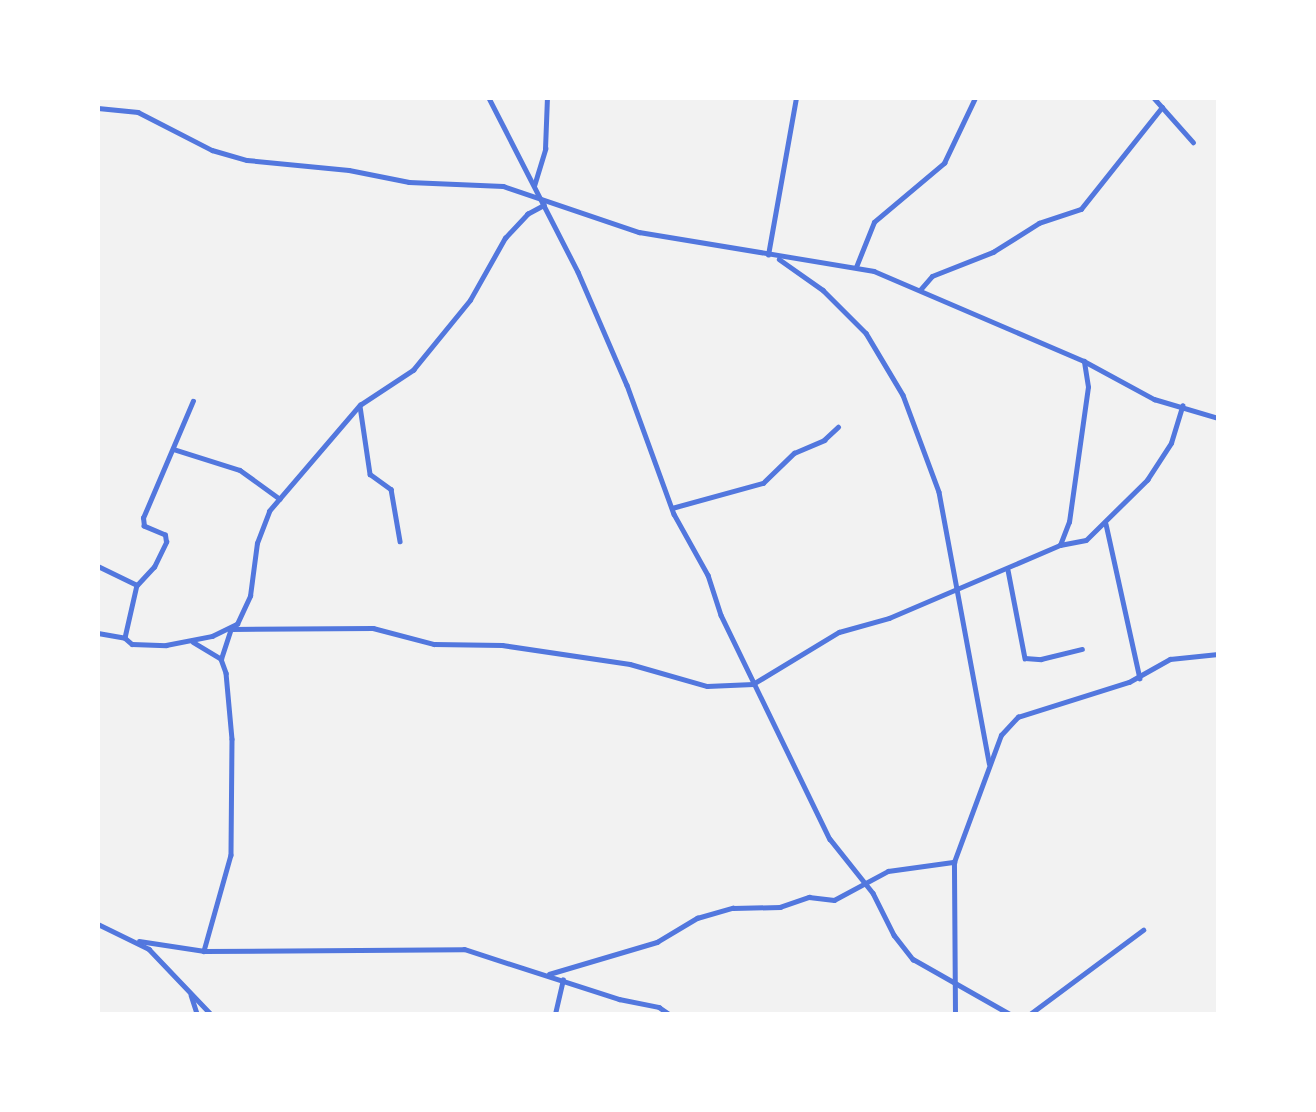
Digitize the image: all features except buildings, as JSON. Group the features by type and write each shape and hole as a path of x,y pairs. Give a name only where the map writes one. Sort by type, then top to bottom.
{"street":[{"path":"489,98 514,139 539,198 615,356 672,508 708,575 753,684 831,839 865,882 904,949 1010,1014"},
{"path":"534,187 545,149 547,98"},
{"path":"768,255 796,98"},
{"path":"856,267 874,222 944,163 975,98"},
{"path":"1154,98 1193,142"},
{"path":"920,291 932,276 993,251 1038,223 1081,209 1162,107"},
{"path":"98,108 138,112 212,150 247,160 349,170 409,182 503,186 639,232 768,255 856,267 920,291 1084,361 1154,399 1218,418"},
{"path":"204,951 230,855 233,739 221,659 230,629 245,613 261,524 359,405 413,370 470,300 505,238 527,214 544,205"},
{"path":"775,256 842,306 889,365 934,474 989,763"},
{"path":"1059,545 1069,522 1088,387 1084,361"},
{"path":"125,638 137,585 154,567 166,542 166,536 142,522 193,401"},
{"path":"359,405 370,474 391,489 400,541"},
{"path":"98,633 146,645 193,641 230,629 373,628 434,644 502,645 630,664 707,686 753,684 839,632 889,618 1008,570 1059,545 1086,540 1140,488 1171,443 1182,406"},
{"path":"672,508 764,483 794,453 824,440 838,427"},
{"path":"173,449 240,470 280,499"},
{"path":"1106,523 1140,678"},
{"path":"98,566 137,585"},
{"path":"1008,570 1025,658 1041,659 1082,649"},
{"path":"193,641 221,659"},
{"path":"955,1014 954,982 958,961 954,862 995,742 1018,718 1140,678 1181,654 1218,654"},
{"path":"549,974 657,942 698,918 733,908 780,907 809,897 834,900 865,882 901,867 954,862"},
{"path":"99,927 139,941 204,951 454,948 549,974 619,999 659,1007 669,1014"},
{"path":"1030,1014 1143,930"},
{"path":"139,941 211,1014"},
{"path":"554,1013 563,980"},
{"path":"190,991 197,1014"}]}
